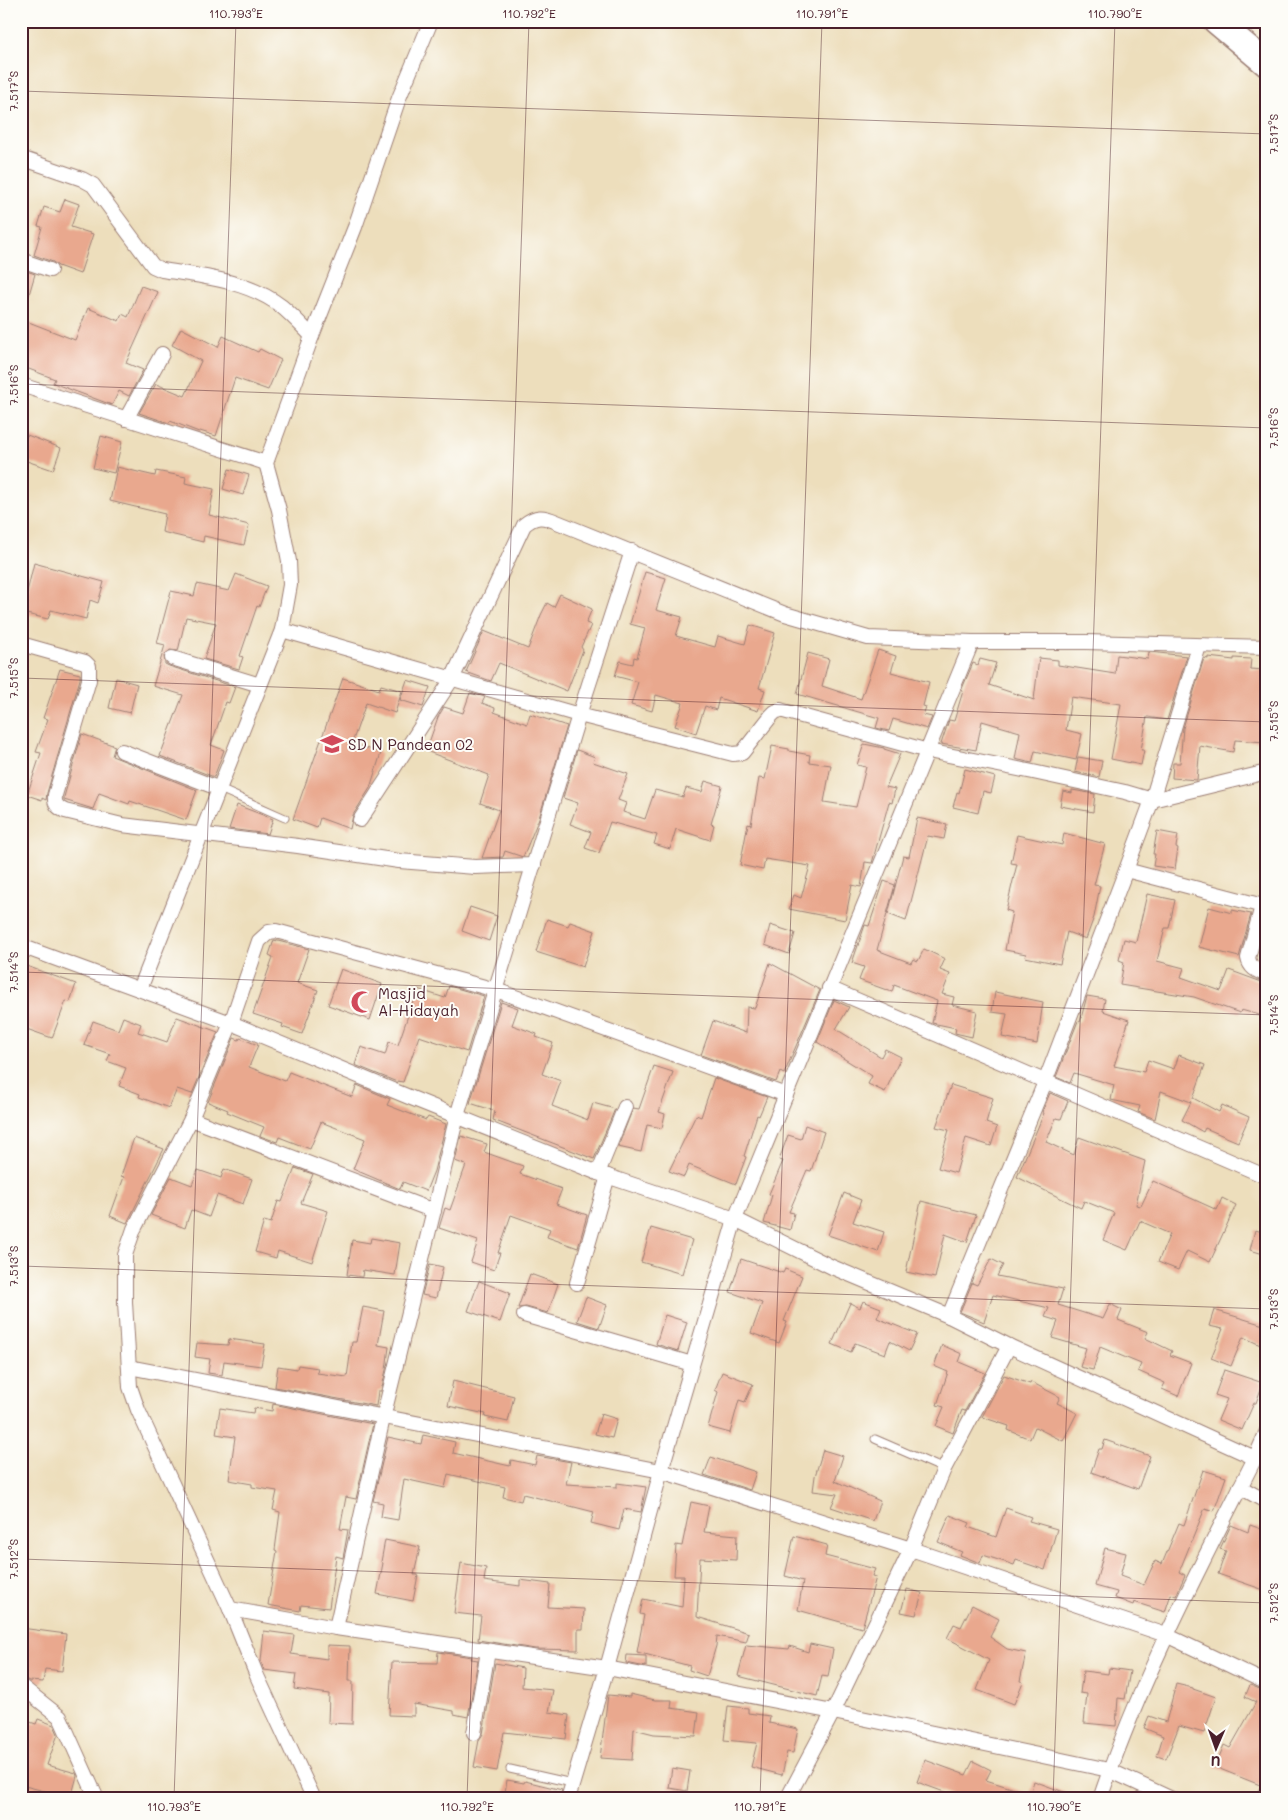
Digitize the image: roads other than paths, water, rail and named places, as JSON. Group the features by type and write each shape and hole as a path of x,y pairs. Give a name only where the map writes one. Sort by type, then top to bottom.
{"highway":[{"path":"1216,21 1267,64"}],"street":[{"path":"140,988 282,630 290,585 289,560 279,510 266,463 312,336 355,227 399,98 431,21"},
{"path":"21,158 93,185 153,266 162,270 231,283 259,293 280,305 312,336"},
{"path":"21,260 50,270"},
{"path":"126,419 162,354"},
{"path":"21,385 266,463"},
{"path":"360,820 452,679 524,525 533,518 543,516 785,614 868,638 972,642 1106,642 1199,646 1267,646"},
{"path":"336,1628 383,1418 457,1116 579,715 632,551"},
{"path":"282,630 579,715 738,754 746,749 775,712 785,711 928,750 1052,776 1152,800 1267,772"},
{"path":"568,1799 735,1219 972,642"},
{"path":"21,644 85,662 90,666 89,680 55,795 54,802 57,807 122,826 201,834 399,861 475,868 534,866"},
{"path":"949,1316 1045,1082 1126,870 1152,800 1199,646"},
{"path":"172,658 260,686"},
{"path":"122,751 220,789"},
{"path":"1126,870 1264,907 1248,958 1249,964 1254,969 1267,975"},
{"path":"314,1799 257,1676 230,1609 138,1410 130,1387 125,1302 125,1255 134,1229 192,1119 232,1023 259,941 269,932 276,931 293,934 496,990 786,1095"},
{"path":"21,946 232,1023 603,1174 735,1219 832,1266 949,1316 1009,1346 1255,1458"},
{"path":"829,988 1267,1177"},
{"path":"577,1283 603,1174 625,1107"},
{"path":"192,1119 434,1211"},
{"path":"524,1315 692,1364"},
{"path":"787,1799 833,1712 911,1549 944,1469 1009,1346"},
{"path":"129,1367 661,1472 911,1549 1166,1635 1267,1683"},
{"path":"1100,1799 1110,1770 1166,1635 1255,1458 1267,1430"},
{"path":"1240,1487 1267,1502"},
{"path":"230,1609 336,1628 607,1668 833,1712 1110,1770 1172,1799"},
{"path":"474,1733 488,1651"},
{"path":"21,1686 60,1717 97,1799"},
{"path":"1263,1799 1267,1790"}],"lane":[{"path":"220,789 285,818"},
{"path":"875,1439 944,1469"},
{"path":"510,1769 572,1784"}],"place":[{"name":"SD N Pandean 02","path":"332,744"},
{"name":"Masjid Al-Hidayah","path":"362,1002"}]}
